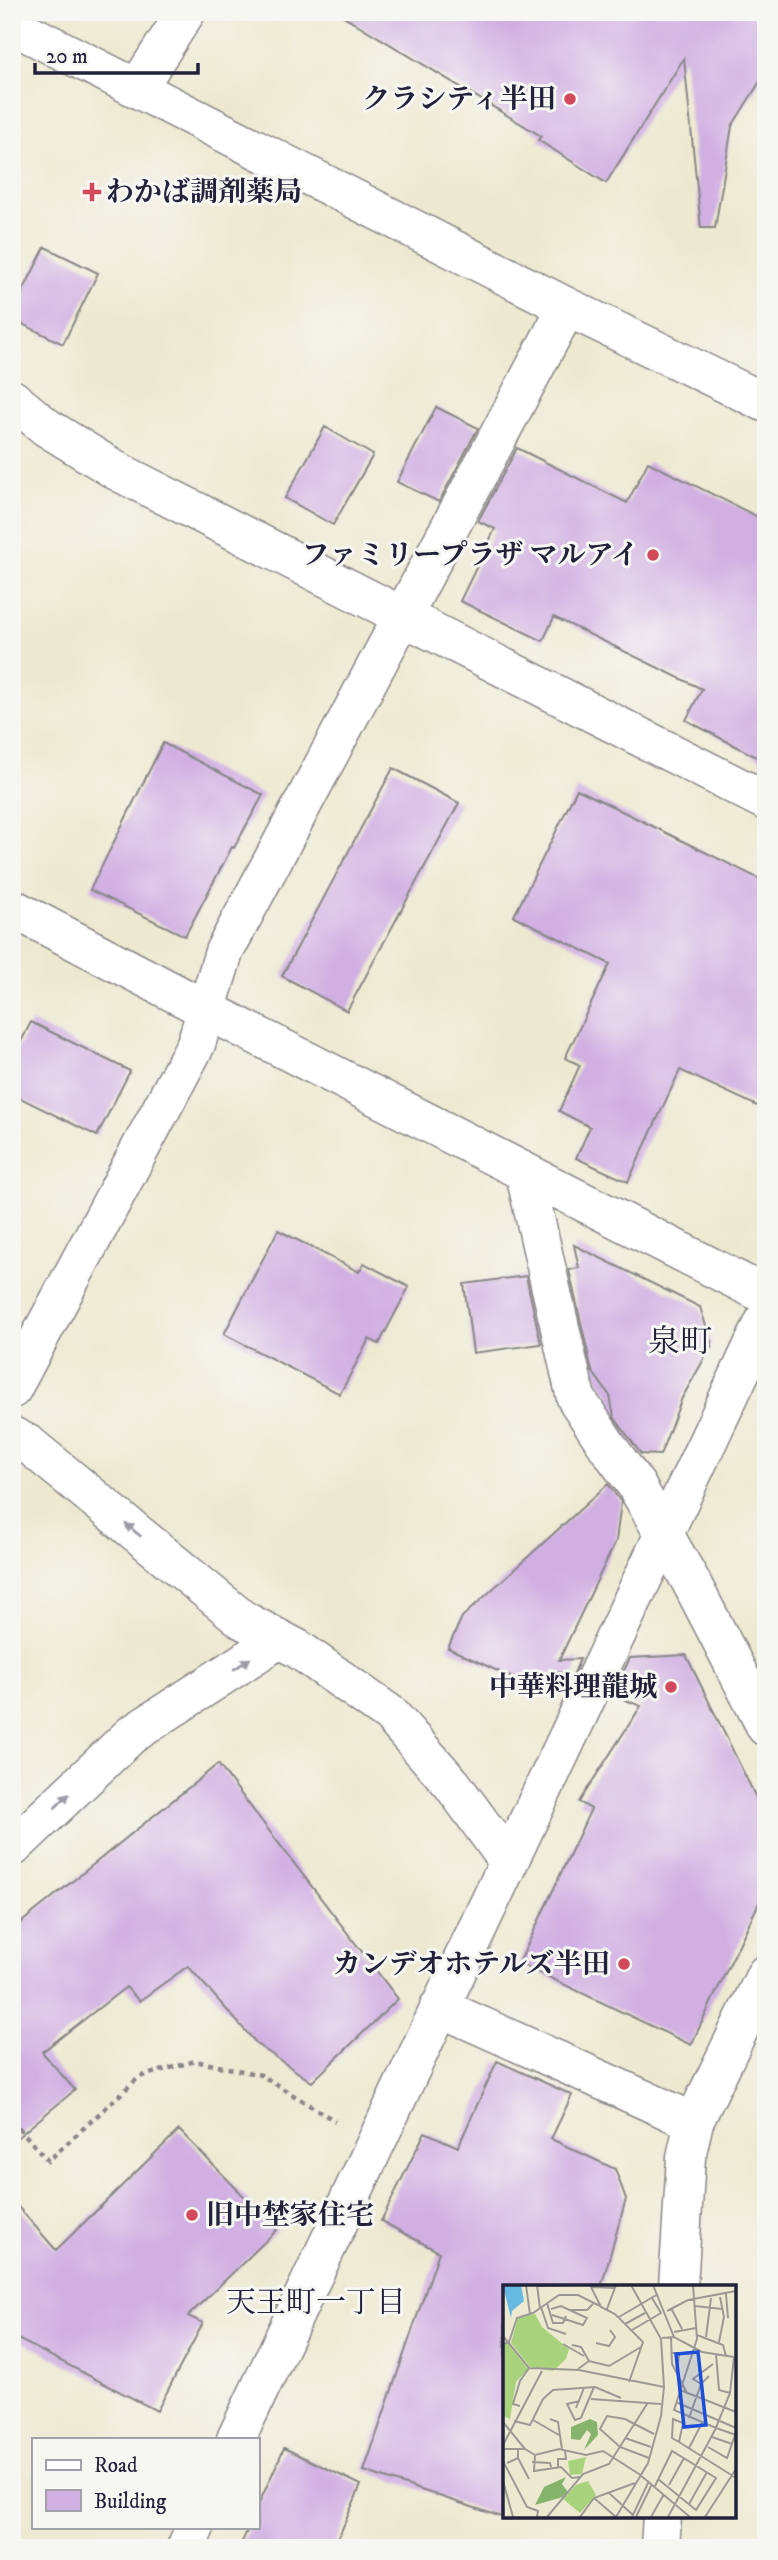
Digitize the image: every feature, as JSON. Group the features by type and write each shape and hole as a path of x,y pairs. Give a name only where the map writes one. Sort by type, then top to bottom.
{"street":[{"path":"138,87 186,12"},
{"path":"12,25 567,307 766,403"},
{"path":"12,1390 197,1044 224,953 567,307"},
{"path":"12,398 46,427 117,471 766,801"},
{"path":"12,908 525,1174 766,1295"},
{"path":"525,1174 576,1398 636,1485 766,1727"},
{"path":"236,2438 766,1318"},
{"path":"12,1436 29,1444 243,1620 298,1649 390,1714 452,1784 508,1861"},
{"path":"12,1848 131,1735 279,1639"},
{"path":"678,2285 687,2157 694,2122 766,1974"},
{"path":"439,2007 694,2122"},
{"path":"660,2548 662,2518"},
{"path":"186,2548 195,2528"}],"path":[{"path":"12,2120 48,2161 139,2077 195,2061 261,2076 374,2145"}],"building":[{"name":"クラシティ半田","path":"337,12 766,12 766,72 732,126 715,228 701,228 684,58 606,183 538,140 541,136"},
{"path":"45,247 98,273 63,344 12,319 12,313"},
{"path":"436,407 478,428 439,502 397,482"},
{"path":"325,427 373,455 333,525 285,498"},
{"path":"517,448 627,503 648,462 766,521 766,762 686,720 702,689 554,617 543,641 460,601 495,529 478,521"},
{"path":"163,743 263,795 185,936 90,890"},
{"path":"393,768 459,803 347,1011 282,976"},
{"path":"577,789 766,882 766,1110 680,1070 628,1182 576,1158 590,1127 559,1111 580,1065 565,1058 610,964 514,916"},
{"path":"31,1022 130,1071 97,1136 12,1094 12,1059"},
{"path":"278,1230 359,1272 364,1263 409,1287 379,1344 369,1339 340,1394 224,1334"},
{"path":"574,1245 700,1307 712,1345 682,1398 660,1455 641,1454 614,1417 610,1396 592,1371 569,1270 579,1268"},
{"path":"526,1276 541,1344 473,1353 464,1284"},
{"path":"608,1484 621,1502 616,1541 559,1660 580,1659 572,1678 554,1670 543,1692 448,1648 462,1617"},
{"path":"686,1655 766,1818 766,1888 691,2045 519,1963 591,1809 579,1802 641,1706 612,1695 630,1658"},
{"path":"218,1764 398,1999 312,2082 258,2045 188,1966 139,2001 126,1987 42,2052 75,2090 12,2142 12,1930"},
{"path":"497,2061 572,2095 551,2139 615,2169 626,2199 602,2285 503,2285 503,2517 364,2471 439,2252 381,2221 425,2132 458,2147"},
{"path":"179,2130 277,2230 188,2316 203,2323 157,2411 12,2336 12,2200 56,2250"},
{"path":"284,2448 361,2485 334,2548 239,2548 249,2528 259,2528 259,2504"}],"place":[{"name":"クラシティ半田","path":"570,99"},
{"name":"わかば調剤薬局","path":"92,192"},
{"name":"ファミリープラザ マルアイ","path":"653,555"},
{"name":"中華料理龍城","path":"671,1687"},
{"name":"カンデオホテルズ半田","path":"624,1964"},
{"name":"旧中埜家住宅","path":"192,2215"}],"district":[{"name":"泉町","path":"680,1343"},
{"name":"天王町一丁目","path":"316,2303"}]}
